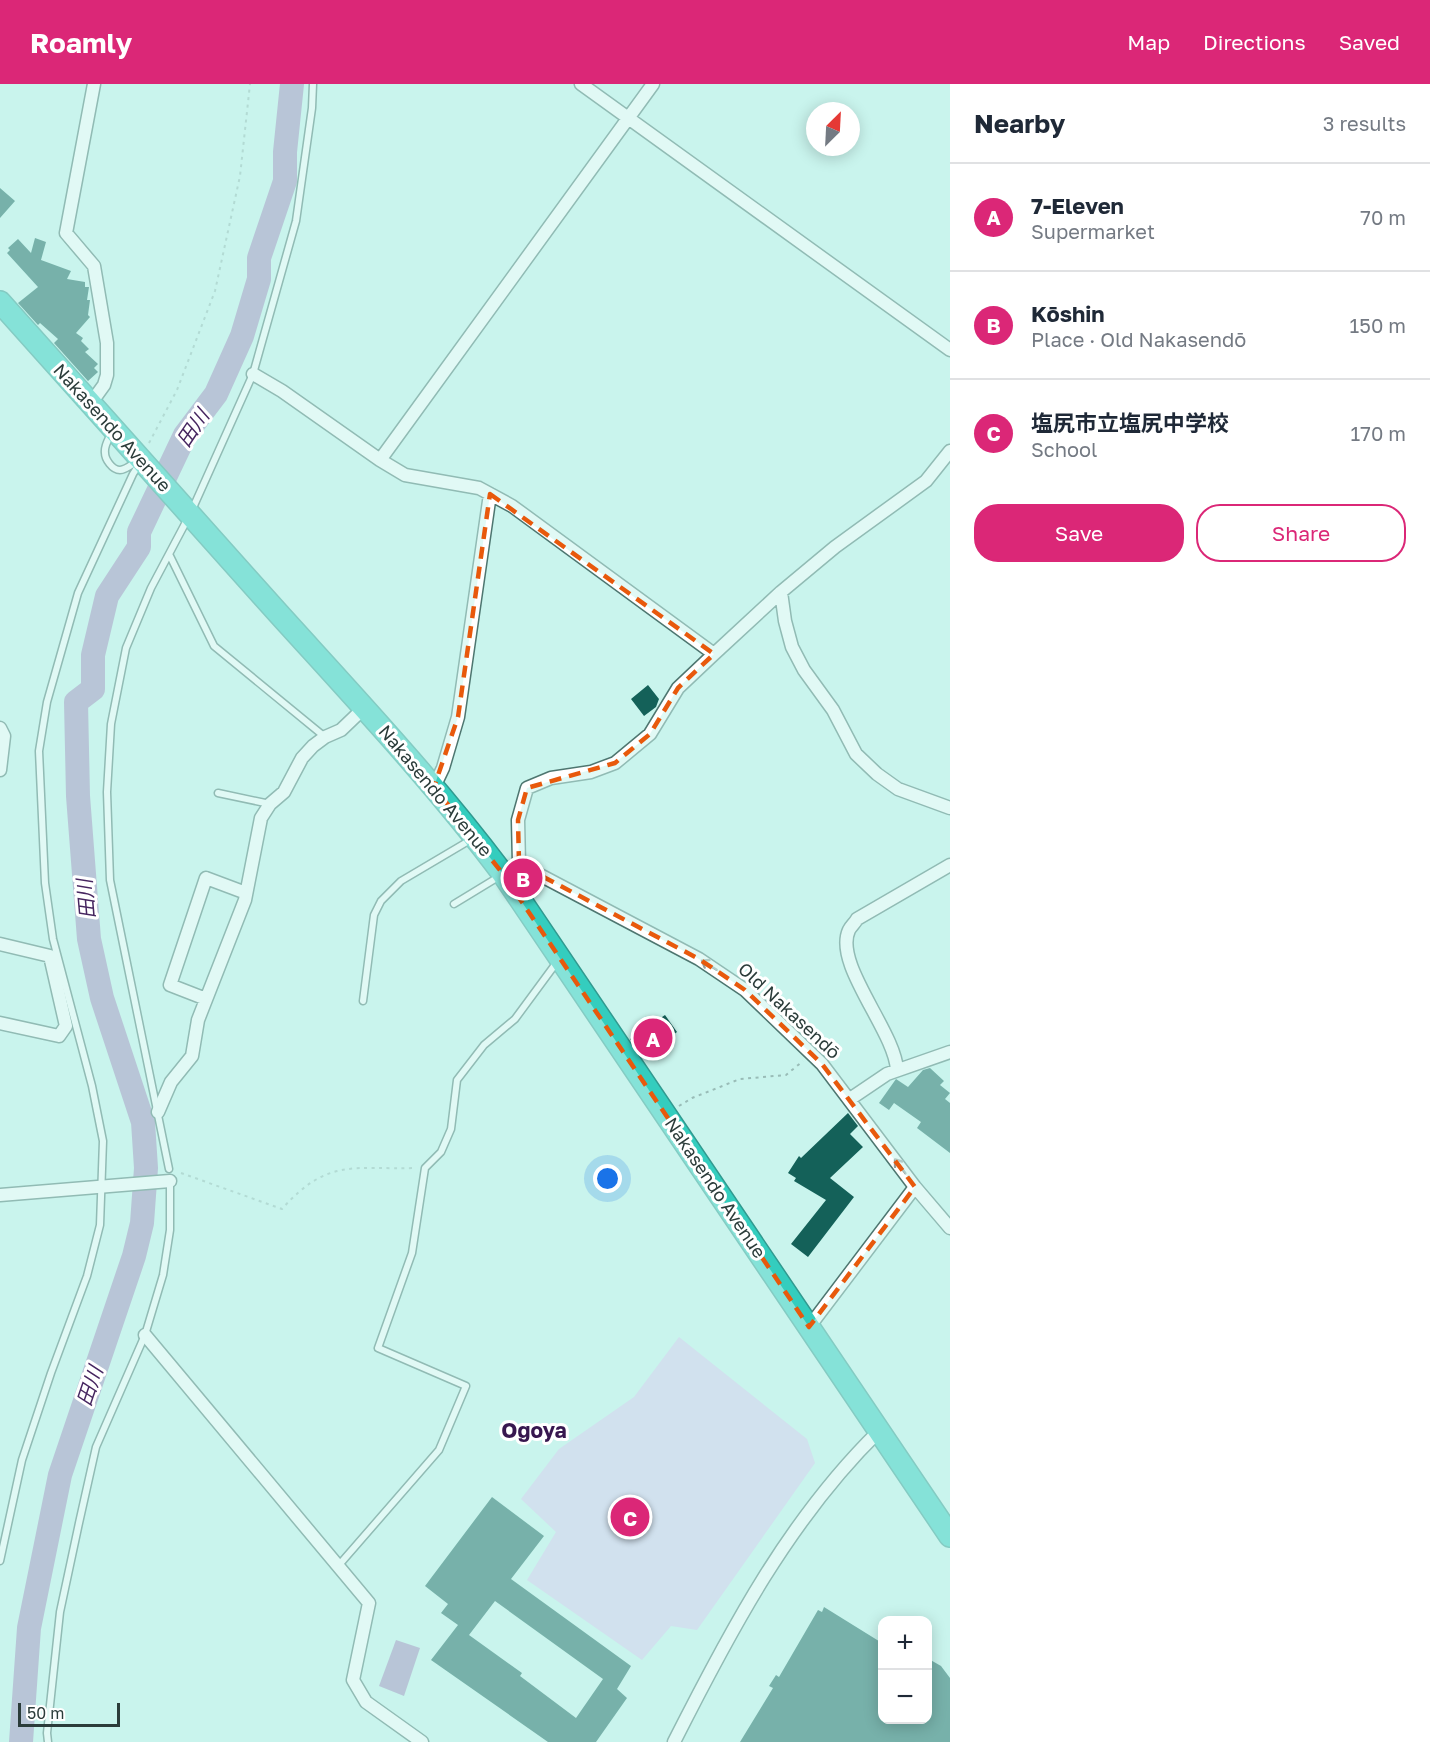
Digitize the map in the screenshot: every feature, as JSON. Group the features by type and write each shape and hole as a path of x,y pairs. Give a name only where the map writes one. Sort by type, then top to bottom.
{"highway":[{"name":"Nakasendo Avenue","path":"0,302 364,708 475,837 511,869 559,959 950,1536"}],"street":[{"path":"91,403 104,385 107,375 107,343 94,266 66,233 94,84"},
{"path":"581,84 950,351"},
{"path":"380,460 653,84"},
{"path":"253,374 282,391 405,475 479,488 512,506 714,654"},
{"path":"511,869 518,820 527,788 550,778 591,772 615,763 650,734 678,688 714,654 781,592 835,547 926,481 950,451"},
{"path":"434,787 443,768 459,717 490,494"},
{"path":"781,592 792,647 804,670 833,710 856,754 877,774 898,789 950,808"},
{"path":"159,1112 171,1082 192,1056 198,1020 246,893 261,818 270,804 284,792 302,758 325,737 341,730 364,708"},
{"path":"0,728 4,736 0,770"},
{"path":"897,1070 896,1059 882,1025 853,970 848,951 849,929 858,919 950,865"},
{"name":"Old Nakasendō","path":"511,869 662,938 727,976 812,1053 850,1099 915,1187 950,1228"},
{"path":"206,999 170,985 206,878 246,893"},
{"path":"0,944 50,956 66,1026 59,1036 0,1023"},
{"path":"850,1099 887,1074 950,1052"},
{"path":"0,1195 102,1186 168,1177"},
{"path":"809,1327 915,1187"},
{"path":"145,1335 369,1603 353,1680 366,1702 422,1742"},
{"path":"674,1742 721,1650 767,1571 848,1461 879,1431"}],"lane":[{"path":"48,1742 47,1733 60,1612 96,1447 145,1335 164,1275 170,1230 168,1177 159,1112 110,880 107,792 111,724 126,648 151,588 170,556 188,512 253,374 296,221 312,108 313,84"},
{"path":"0,1561 22,1460 87,1276 97,1240 102,1186 103,1141 92,1086 53,939 45,883 39,751 47,702 78,592 141,460"},
{"path":"170,556 214,646 325,737"},
{"path":"218,793 270,804"},
{"path":"363,1001 374,915 381,901 401,881 475,837"},
{"path":"454,904 511,869"},
{"path":"339,1565 439,1450 466,1386 378,1347 412,1253 425,1168 441,1152 451,1129 458,1080 484,1045 515,1019 559,959"}],"path":[{"path":"141,460 177,390 215,291 240,176 250,84"},
{"path":"665,1115 692,1098 740,1079 786,1075 812,1053"},
{"path":"168,1177 282,1209 297,1192 320,1176 344,1169 425,1168"}],"highlighted area":[{"path":"490,494 714,654 678,688 650,734 615,763 527,788 518,820 519,864 699,959 745,990 822,1064 915,1187 809,1327 503,874 434,787 458,717"}],"shaded area":[{"path":"679,1337 807,1439 815,1463 697,1630 671,1626 642,1660 527,1580 556,1532 521,1499 559,1449 634,1397"},
{"path":"396,1640 420,1648 404,1696 379,1686"}],"building":[{"path":"0,188 15,201 0,218"},
{"path":"35,238 46,242 41,260 71,271 67,279 85,282 85,287 89,287 87,300 90,300 88,315 90,317 76,333 83,338 81,341 89,349 85,352 98,364 94,368 98,372 88,381 54,343 58,339 40,323 38,325 18,303 38,287 7,253 10,250 8,248 18,239 31,253"},
{"path":"648,685 659,699 656,707 644,716 631,699"},
{"path":"665,1015 677,1032 642,1057 630,1039"},
{"path":"930,1068 944,1081 940,1085 950,1093 945,1099 950,1103 950,1153 917,1128 921,1122 894,1103 889,1110 879,1103 896,1079 908,1087 923,1070"},
{"path":"848,1113 858,1126 850,1134 863,1147 830,1178 854,1197 808,1257 791,1244 826,1200 794,1181 796,1178 788,1173 799,1156 801,1158"},
{"path":"492,1497 544,1536 511,1579 631,1666 617,1689 627,1698 596,1742 548,1742 431,1660 458,1625 441,1613 448,1604 425,1586","holes":["495,1601 603,1679 576,1718 520,1676 522,1673 469,1635"]},
{"path":"824,1607 878,1641 878,1724 932,1724 932,1661 941,1666 950,1678 950,1742 740,1742 773,1688 769,1686 776,1675 779,1677 818,1610 822,1612"}],"waterway":[{"name":"田川","path":"21,1742 29,1628 60,1475 134,1256 142,1223 146,1168 143,1122 102,998 89,939 78,796 76,702 93,689 93,655 107,596 139,547 139,532 185,435 216,394 242,336 259,279 259,258 285,181 285,152 292,84"}],"place":[{"name":"Kōshin","path":"523,878"},
{"name":"7-Eleven","path":"653,1038"},
{"name":"塩尻市立塩尻中学校","path":"630,1517"}],"district":[{"name":"Ogoya","path":"534,1431"}]}
